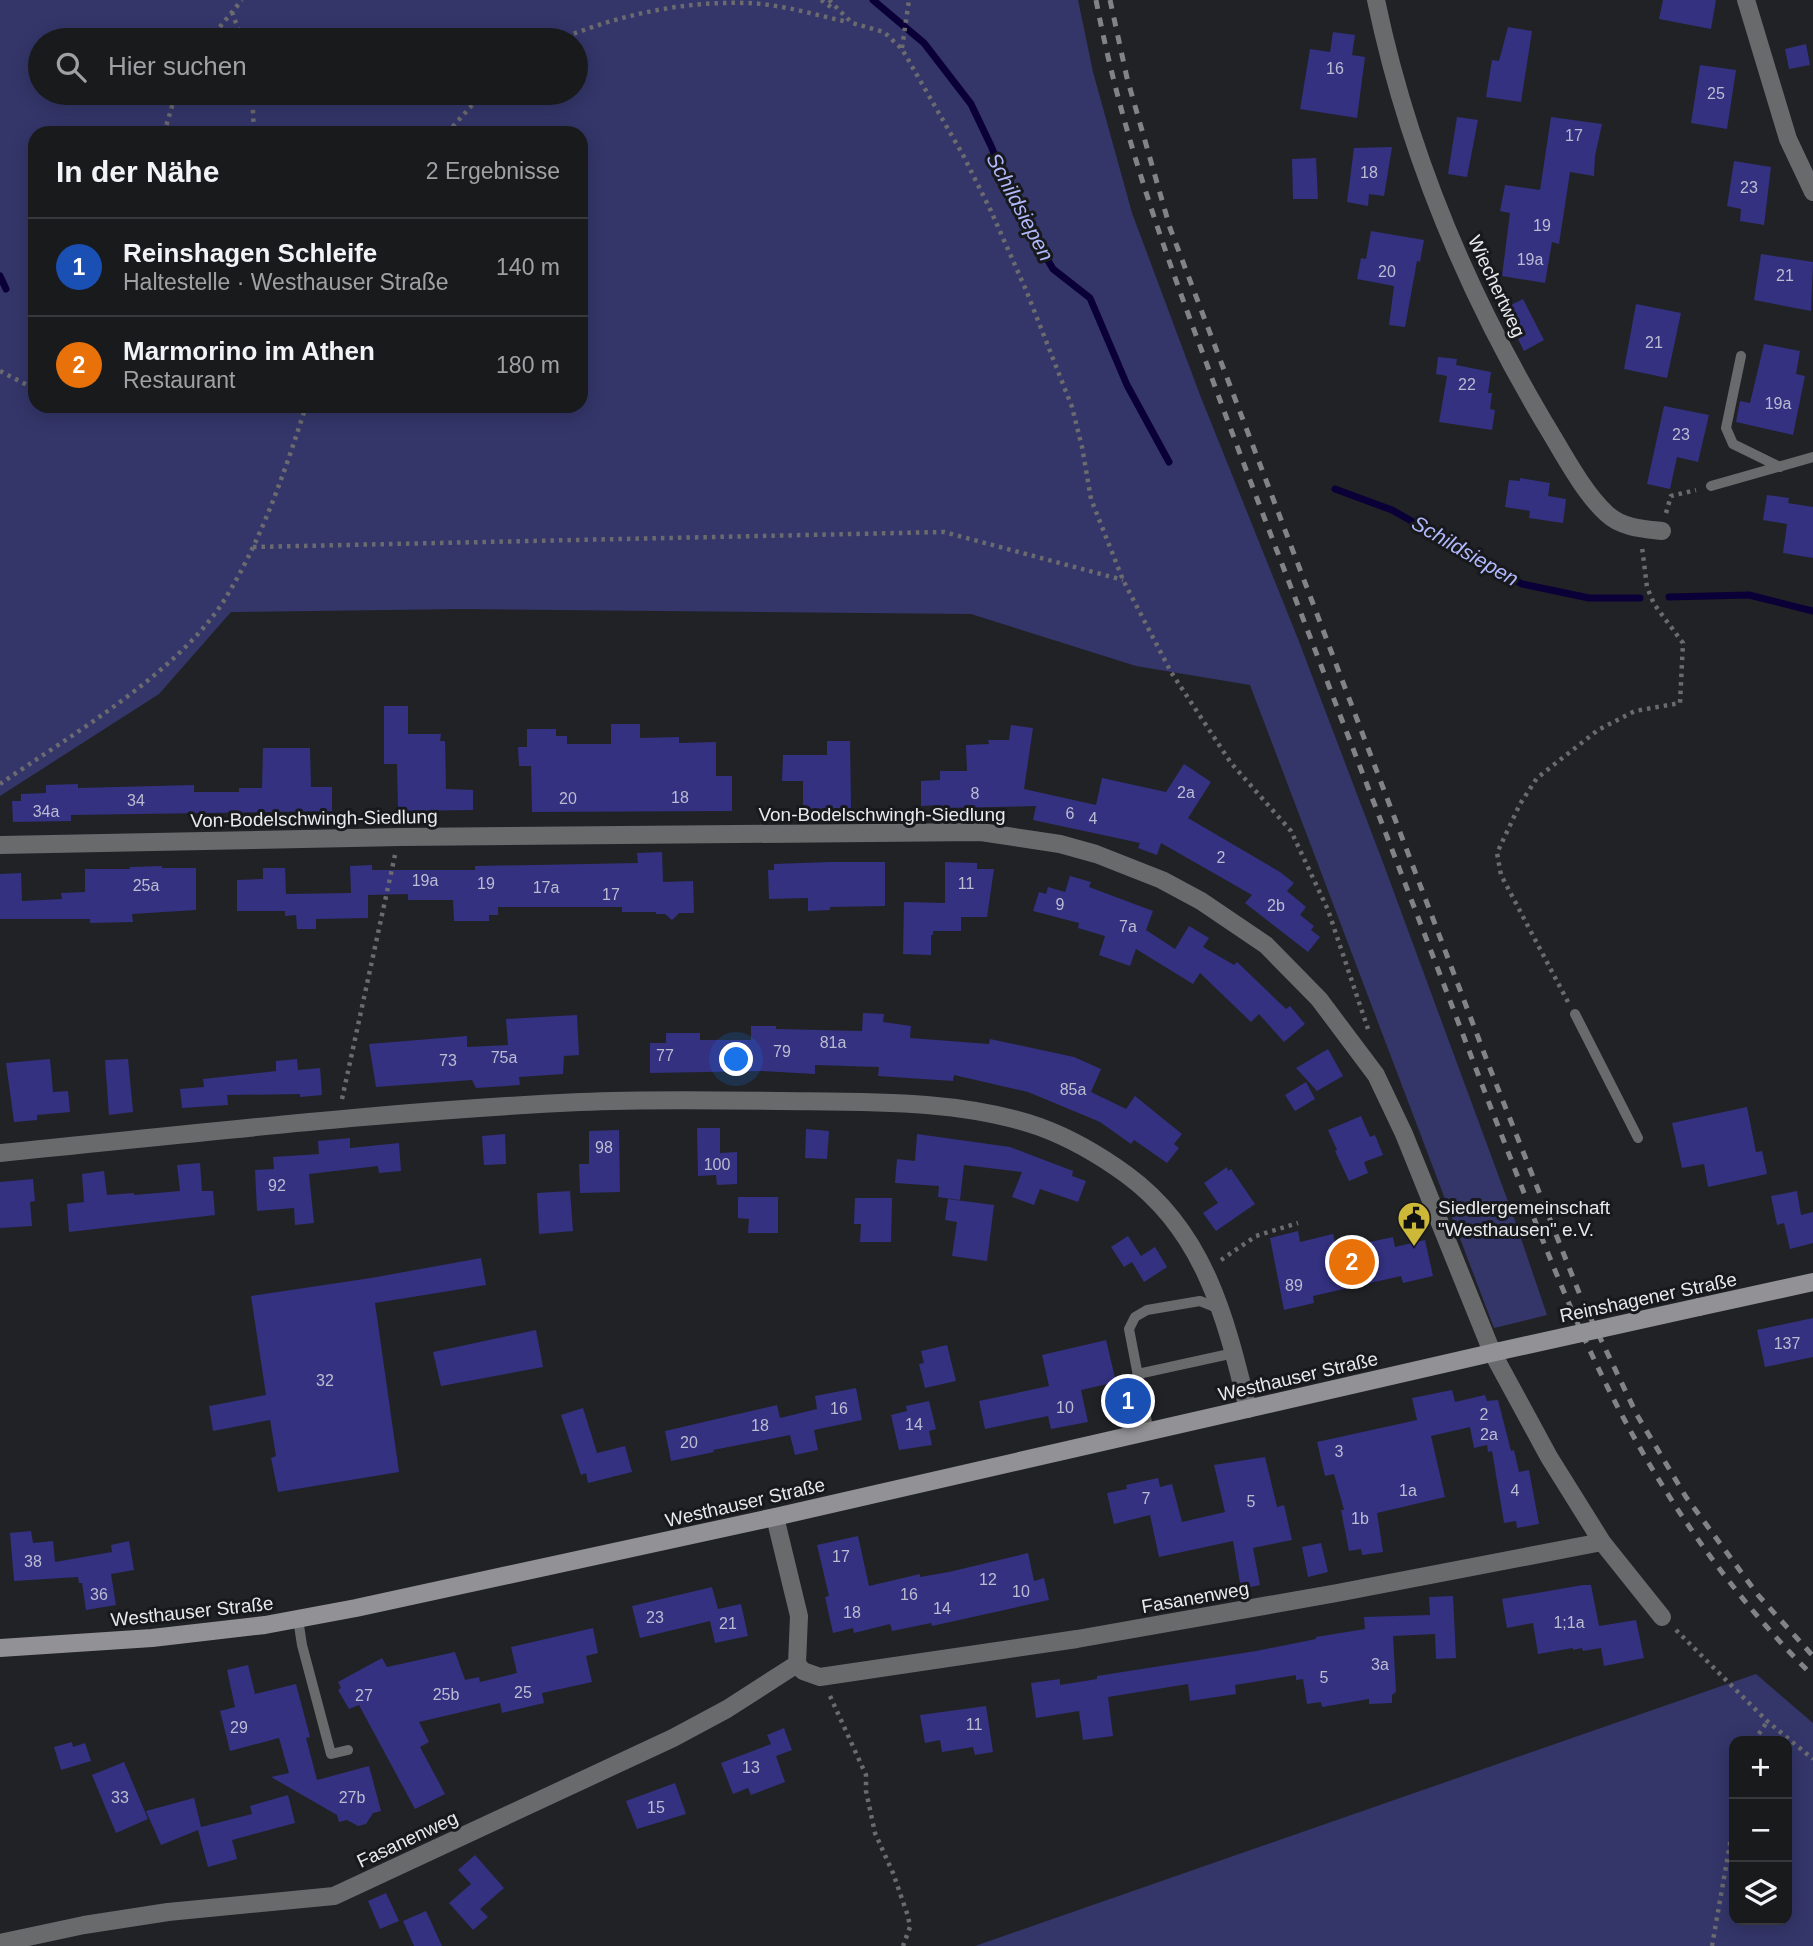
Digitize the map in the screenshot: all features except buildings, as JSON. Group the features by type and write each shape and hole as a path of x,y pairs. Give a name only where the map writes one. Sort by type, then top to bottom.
{"main road":[{"name":"Reinshagener Straße","path":"1496,1351 1813,1282"},
{"name":"Westhauser Straße","path":"0,1648 152,1638 298,1619 513,1576 1149,1433 1496,1351"}],"street":[{"name":"Wiechertweg","path":"1376,0 1408,121 1434,195 1499,341 1531,400 1584,485 1607,514 1623,524 1662,531"},
{"path":"1746,0 1788,139 1813,192"},
{"name":"Von-Bodelschwingh-Siedlung","path":"0,845 401,837 981,832 1021,837 1096,853 1162,880 1201,901 1266,945 1319,999 1376,1075 1405,1134 1496,1351"},
{"path":"0,1153 337,1120 581,1102 870,1102 980,1113 1041,1128 1085,1149 1129,1177 1173,1220 1205,1272 1222,1310 1248,1409"},
{"path":"1496,1351 1549,1457 1602,1542 1662,1617"},
{"path":"775,1517 799,1616 797,1664 803,1671 820,1676"},
{"name":"Fasanenweg","path":"820,1676 1077,1639 1602,1542"},
{"name":"Fasanenweg","path":"0,1943 84,1925 168,1912 334,1896 673,1738 727,1709 797,1664"}],"lane":[{"path":"1741,356 1726,428 1732,444 1780,467"},
{"path":"1711,486 1813,457"},
{"path":"1575,1014 1638,1138"},
{"path":"1149,1433 1129,1329 1135,1317 1147,1310 1200,1301 1222,1310"},
{"path":"1138,1374 1234,1353"},
{"path":"298,1619 302,1645 331,1754 348,1750"}],"path":[{"path":"219,28 242,0"},
{"path":"821,0 852,23"},
{"path":"829,0 842,15"},
{"path":"902,49 909,0"},
{"path":"588,28 611,19 670,7 749,3 792,9 884,32 902,49 974,178 1026,290 1072,407 1091,499 1123,580 1171,672 1231,763 1291,831 1328,910 1366,1018 1370,1041"},
{"path":"232,11 238,28"},
{"path":"166,126 172,105"},
{"path":"253,105 254,126"},
{"path":"453,126 472,105"},
{"path":"0,371 28,385"},
{"path":"0,783 129,695 162,669 190,642 222,604 253,547 276,495 304,413"},
{"path":"1662,531 1671,496 1711,486"},
{"path":"1575,1014 1501,874 1497,853 1520,804 1537,778 1598,730 1635,711 1680,703 1683,643 1654,604 1647,587 1640,529"},
{"path":"253,547 944,532 1123,580"},
{"path":"337,1120 401,837"},
{"path":"1205,1272 1256,1236 1298,1223"},
{"path":"1662,1617 1767,1721 1813,1759"},
{"path":"820,1676 866,1775 866,1791 875,1833 893,1872 908,1916 910,1927 903,1946"},
{"path":"1757,1736 1767,1721"},
{"path":"1712,1946 1729,1849"}],"shaded area":[{"path":"0,0 1078,0 1093,72 1132,213 1200,395 1298,639 1385,868 1513,1215 1547,1315 1494,1328 1250,685 1136,666 971,614 463,609 231,612 159,694 0,796"},
{"path":"1756,1674 1813,1723 1813,1946 975,1946"}],"waterway":[{"name":"Schildsiepen","path":"873,0 924,43 971,104 992,148 1007,191 1053,269 1090,298 1127,385 1169,462"},
{"path":"0,276 6,289"},
{"name":"Schildsiepen","path":"1335,489 1392,510 1522,584 1589,598 1640,598"},
{"name":"Schildsiepen","path":"1669,597 1749,595 1813,611"}],"railway":[{"path":"1096,0 1129,138 1189,317 1544,1245 1606,1384 1672,1501 1752,1610 1813,1676"},
{"path":"1110,0 1127,78 1170,228 1489,1066 1582,1300 1637,1415 1686,1497 1758,1595 1813,1656"}],"place":[{"name":"Siedlergemeinschaft \"Westhausen\" e.V.","path":"1414,1248"},
{"name":"Marmorino im Athen","path":"1352,1262"},
{"name":"Reinshagen Schleife","path":"1128,1401"}]}
